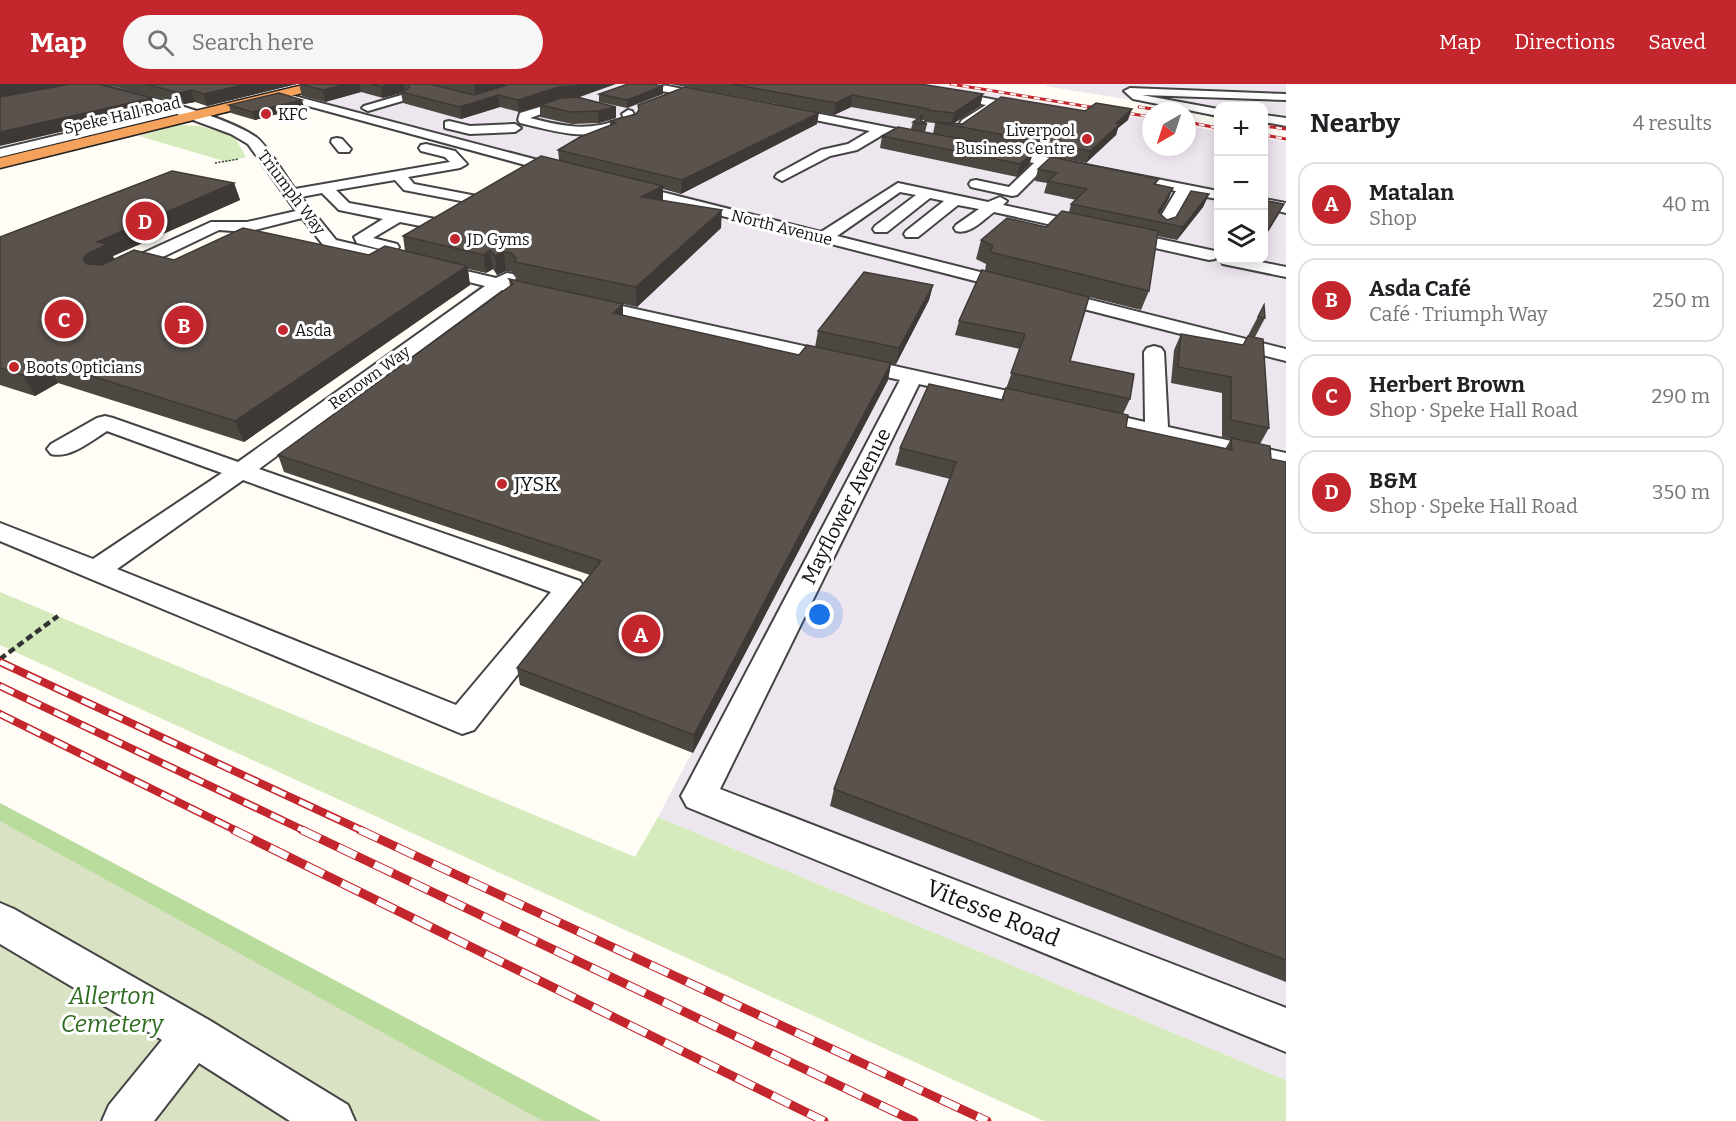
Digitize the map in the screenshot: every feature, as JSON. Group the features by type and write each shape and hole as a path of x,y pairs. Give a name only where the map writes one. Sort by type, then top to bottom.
{"highway":[{"name":"Speke Hall Road","path":"0,163 323,84"}],"street":[{"name":"Triumph Way","path":"81,84 136,97 196,116 236,130 254,141 291,194 330,243 378,257 1286,460"},
{"path":"641,84 682,88 724,96"},
{"path":"893,84 996,103 954,131 981,145 1077,179"},
{"path":"1130,84 1286,90"},
{"path":"71,92 94,87"},
{"path":"666,99 682,88"},
{"path":"305,89 368,108 396,112"},
{"path":"368,108 408,89"},
{"path":"1214,111 1137,97 1130,92 1286,97"},
{"path":"279,95 583,176"},
{"path":"1137,97 1286,104"},
{"path":"585,103 560,104 524,116 525,120 576,132 593,133 606,131 631,120 628,112"},
{"path":"880,125 769,104 866,127 880,125 904,134 890,142 935,140 880,125"},
{"name":"Speke Hall Road","path":"0,153 175,111"},
{"path":"1268,115 1286,111"},
{"path":"1268,117 1286,121"},
{"path":"439,122 470,130 515,128"},
{"path":"291,194 465,165 450,154 336,124"},
{"path":"782,177 826,153 852,147 880,125"},
{"path":"981,145 1020,144"},
{"path":"1040,166 1211,193"},
{"path":"962,228 1012,192 1040,166"},
{"path":"429,170 440,177 450,179"},
{"path":"398,175 409,187 487,198 462,212 431,207"},
{"path":"364,181 378,197"},
{"name":"North Avenue","path":"606,182 1286,356"},
{"path":"966,182 1012,192"},
{"path":"824,237 898,187 1214,256"},
{"path":"326,188 344,207 441,225"},
{"path":"1163,226 1185,188"},
{"path":"881,229 928,193"},
{"path":"912,234 956,199"},
{"path":"1268,202 1286,203"},
{"path":"1268,203 1286,208"},
{"path":"103,278 217,225 247,227 306,213"},
{"path":"397,217 362,237 363,240 411,243 455,216"},
{"name":"Renown Way","path":"96,570 241,471 517,272 411,243"},
{"path":"1248,264 1286,272"},
{"path":"1154,352 1156,431"},
{"name":"Mayflower Avenue","path":"699,796 912,376"},
{"path":"0,531 462,721 570,588 105,423 59,449"},
{"name":"Vitesse Road","path":"699,796 1286,1030"},
{"path":"0,922 194,1035 332,1121"},
{"path":"125,1121 194,1035"}],"path":[{"path":"215,163 238,159"},
{"path":"0,659 58,616"}],"shaded area":[{"path":"348,84 936,84 1142,118 1142,156 1196,156 1196,127 1214,130 1214,264 1268,264 1268,139 1286,142 1286,1080 658,817 816,516 506,304 466,295 619,189 281,101"},
{"path":"1048,84 1286,84 1286,124 1268,122 1268,102 1214,102 1214,113 1196,110 1196,102 1144,102 1045,86"}],"green space":[{"path":"180,125 200,126 234,136 246,157 227,162 139,136"},
{"path":"0,592 635,857 658,817 1286,1080 1286,1121 1044,1121 0,645"},
{"path":"0,803 601,1121 439,1121 0,876"},
{"name":"Allerton Cemetery","path":"0,821 474,1083 543,1121 0,1121"}],"building":[{"path":"70,84 98,84 152,98 0,132 0,97"},
{"path":"145,84 247,84 204,94 191,90 180,93"},
{"path":"299,84 346,84 323,90"},
{"path":"371,84 391,84 381,87"},
{"path":"409,84 429,84 474,95 511,84 583,84 559,87 518,100 498,95 460,107 401,92 409,88"},
{"path":"628,84 663,86 627,100 599,94"},
{"path":"731,84 920,84 983,94 954,113 926,110 929,109 852,95 836,103"},
{"path":"685,87 819,113 682,180 558,150 580,137 616,123 610,121 636,114 639,110 638,105"},
{"path":"279,93 302,100 252,112 229,105"},
{"path":"577,97 616,107 598,111 571,112 540,105 561,98"},
{"path":"1001,97 1085,111 1096,103 1132,109 1116,123 1120,124 1090,151 935,122 962,124"},
{"path":"922,116 920,120 927,124 913,122"},
{"path":"898,127 1033,153 1020,164 882,136"},
{"path":"541,156 663,186 641,197 722,210 636,287 515,262 516,258 511,253 504,252 495,256 490,250 484,255 403,236"},
{"path":"1051,157 1159,179 1154,184 1173,188 1158,212 1167,220 1176,217 1191,191 1209,194 1183,227 1071,204 1087,189 1048,181 1057,173 1038,169"},
{"path":"172,171 234,183 97,242 108,244 87,254 83,259 87,264 102,265 134,250 174,260 243,228 369,255 385,246 467,266 235,421 47,362 23,375 0,368 0,237"},
{"path":"1268,201 1284,204 1268,230"},
{"path":"1062,211 1158,231 1149,291 990,252 993,246 981,240 1007,218 1046,227"},
{"path":"982,270 1089,297 1070,361 1134,374 1130,399 1011,373 1025,334 959,321"},
{"path":"864,272 933,285 899,348 818,331"},
{"path":"509,279 623,304 613,313 799,355 807,345 891,363 694,735 517,668 601,561 278,455 513,284"},
{"path":"1264,305 1265,318 1258,317"},
{"path":"1181,334 1243,345 1248,336 1263,339 1269,428 1231,420 1231,377 1178,367"},
{"path":"929,384 1002,400 1006,388 1128,415 1126,427 1232,450 1231,438 1270,446 1271,459 1286,462 1286,960 834,789 956,462 900,448"}],"railway":[{"path":"951,84 1142,116"},
{"path":"1196,124 1214,127"},
{"path":"1268,127 1286,129"},
{"path":"1268,136 1286,139"},
{"path":"0,662 363,831"},
{"path":"0,686 305,831"},
{"path":"0,714 237,831"},
{"path":"234,830 824,1121"},
{"path":"302,830 914,1121"},
{"path":"360,830 987,1121"}],"place":[{"name":"KFC","path":"266,114"},
{"name":"Liverpool Business Centre","path":"1087,139"},
{"name":"B&M","path":"145,221"},
{"name":"JD Gyms","path":"455,239"},
{"name":"Herbert Brown","path":"64,319"},
{"name":"Asda Café","path":"184,325"},
{"name":"Asda","path":"283,330"},
{"name":"Boots Opticians","path":"14,367"},
{"name":"JYSK","path":"502,484"},
{"name":"Matalan","path":"641,634"}]}
